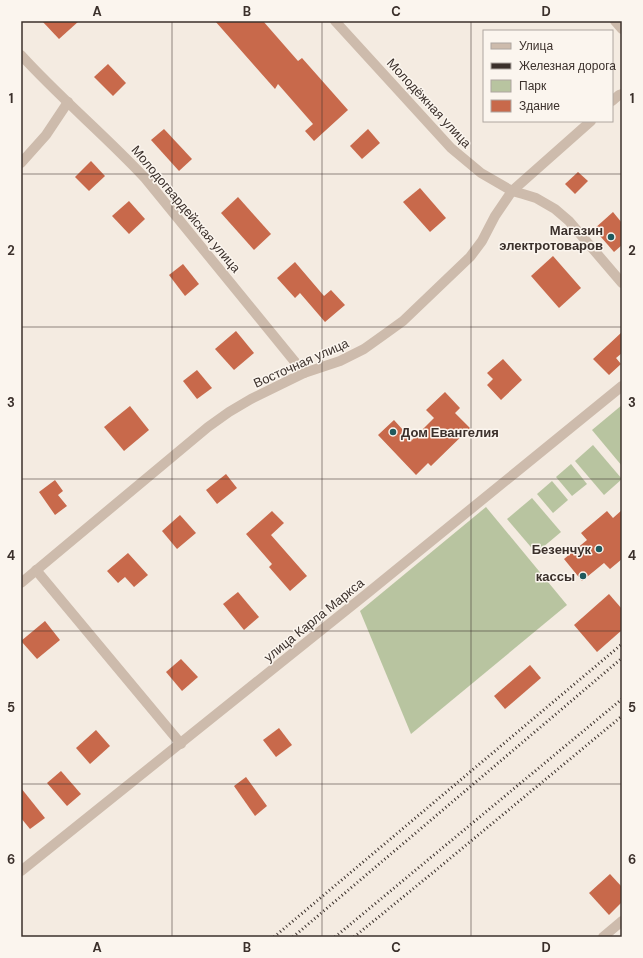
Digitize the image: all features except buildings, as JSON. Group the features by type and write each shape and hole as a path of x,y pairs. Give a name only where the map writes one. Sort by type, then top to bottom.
{"street":[{"name":"Молодёжная улица","path":"335,21 451,148 481,173 512,191 536,198 555,209 569,221 622,283"},
{"path":"615,21 622,29"},
{"name":"Молодогвардейская улица","path":"21,55 123,154 145,178 304,373"},
{"path":"613,101 622,94"},
{"path":"21,163 46,135 68,102"},
{"path":"512,191 590,122"},
{"name":"Восточная улица","path":"21,583 208,427 229,412 251,399 304,373 340,361 364,349 403,321 470,257 482,241 495,216 512,191"},
{"name":"улица Карла Маркса","path":"21,871 442,534 622,386"},
{"path":"36,570 181,744"},
{"path":"603,937 622,920"}],"green space":[{"path":"622,405 622,466 592,430"},
{"path":"593,445 622,479 604,495 575,461"},
{"path":"571,464 587,484 572,496 556,477"},
{"path":"552,481 568,500 553,513 537,494"},
{"path":"532,498 561,532 536,553 507,519"},
{"path":"486,507 567,605 411,734 360,611"}],"railway":[{"path":"274,937 622,644"},
{"path":"293,937 622,658"},
{"path":"335,937 622,699"},
{"path":"354,937 622,716"}],"place":[{"name":"Магазин электротоваров","path":"611,237"},
{"name":"Дом Евангелия","path":"393,432"},
{"name":"Безенчук","path":"599,549"},
{"name":"кассы","path":"583,576"}]}
